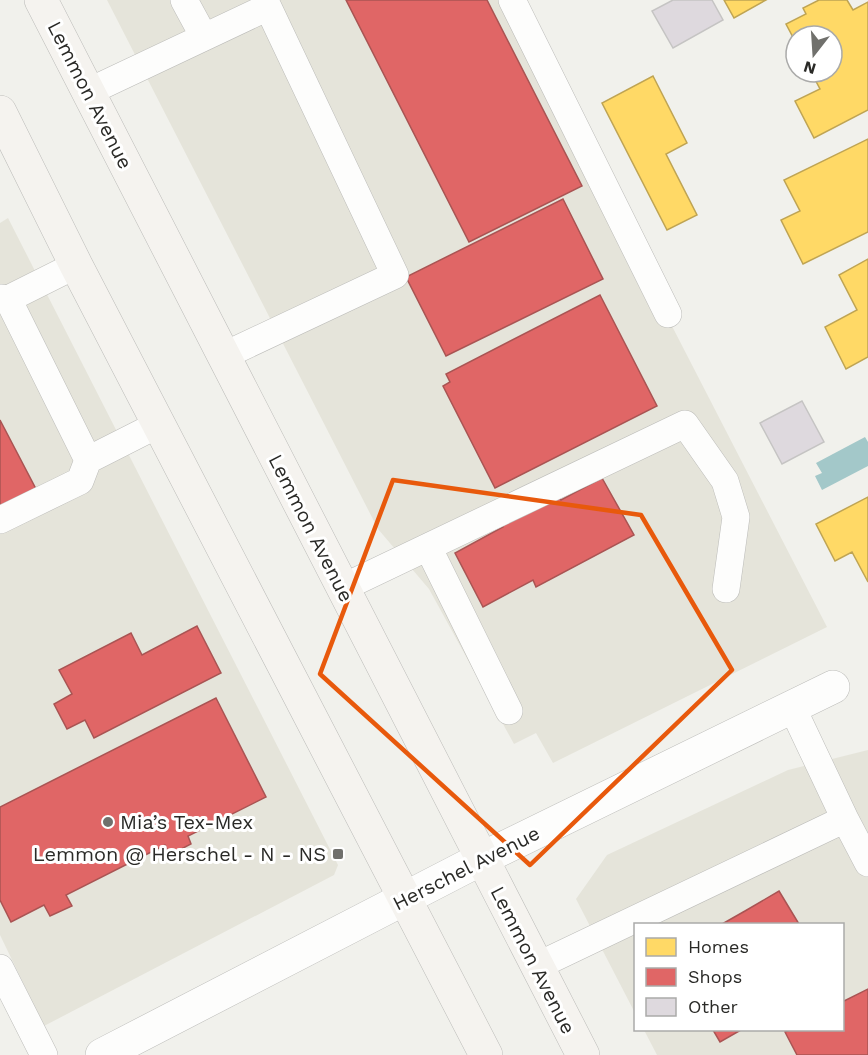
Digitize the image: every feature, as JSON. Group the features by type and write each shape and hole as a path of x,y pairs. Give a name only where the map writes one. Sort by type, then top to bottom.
{"main road":[{"name":"Lemmon Avenue","path":"41,0 583,1055"},
{"path":"0,112 76,265 486,1055"}],"street":[{"name":"Herschel Avenue","path":"102,1055 481,859 833,687"}],"lane":[{"path":"512,0 668,314"},
{"path":"186,1 204,37"},
{"path":"88,92 268,7 395,275 223,356"},
{"path":"76,265 4,298 88,460"},
{"path":"0,520 80,481 88,460 159,424"},
{"path":"342,588 684,424 725,481 736,517 726,589"},
{"path":"428,547 509,711"},
{"path":"792,707 868,863"},
{"path":"537,966 845,819"},
{"path":"0,968 44,1055"}],"highlighted area":[{"path":"393,480 641,515 732,670 530,865 320,674"}],"shaded area":[{"path":"107,0 504,0 827,627 553,763 536,733 514,744 429,589 378,529"},
{"path":"8,218 338,865 334,875 44,1026 0,935 0,223"},
{"path":"868,750 868,1055 657,1055 645,1031 844,1031 844,923 634,923 634,1011 576,899 607,855 788,770"}],"water":[{"path":"865,437 868,442 868,466 822,490 815,476 822,473 816,463"}],"building: Homes":[{"path":"724,0 766,0 734,18"},
{"path":"819,0 847,0 853,10 868,2 868,110 814,138 795,101 820,89 817,84 844,84 844,24 786,24 806,14 803,8"},
{"path":"653,76 687,143 666,154 697,215 667,230 602,103"},
{"path":"868,139 868,232 803,264 781,220 800,211 784,180"},
{"path":"868,259 868,357 846,369 825,327 857,310 839,275"},
{"path":"868,497 868,582 852,552 835,561 816,524"}],"building: Shops":[{"path":"346,0 487,0 582,186 469,242"},
{"path":"563,199 603,279 446,356 406,277"},
{"path":"600,295 657,406 495,488 443,386 450,382 446,374"},
{"path":"0,420 36,489 0,507"},
{"path":"602,478 634,535 536,587 533,580 483,607 455,553 503,527 499,520 555,490 561,500"},
{"path":"197,626 221,673 94,738 85,720 67,729 54,704 72,694 59,670 131,633 142,655"},
{"name":"Mia’s Tex-Mex","path":"216,698 266,797 188,836 191,844 170,855 165,845 66,895 72,906 50,916 44,905 11,922 0,900 0,807"},
{"path":"779,891 798,923 724,923"},
{"path":"868,989 868,1055 797,1055 785,1032 844,1031 844,1001"},
{"path":"714,1031 739,1031 720,1042"}],"building: Other":[{"path":"673,0 712,0 723,20 673,48 652,11"},
{"path":"802,401 824,442 782,464 760,423"}],"place":[{"name":"Mia’s Tex-Mex","path":"108,822"},
{"name":"Lemmon @ Herschel - N - NS","path":"338,854"}]}
